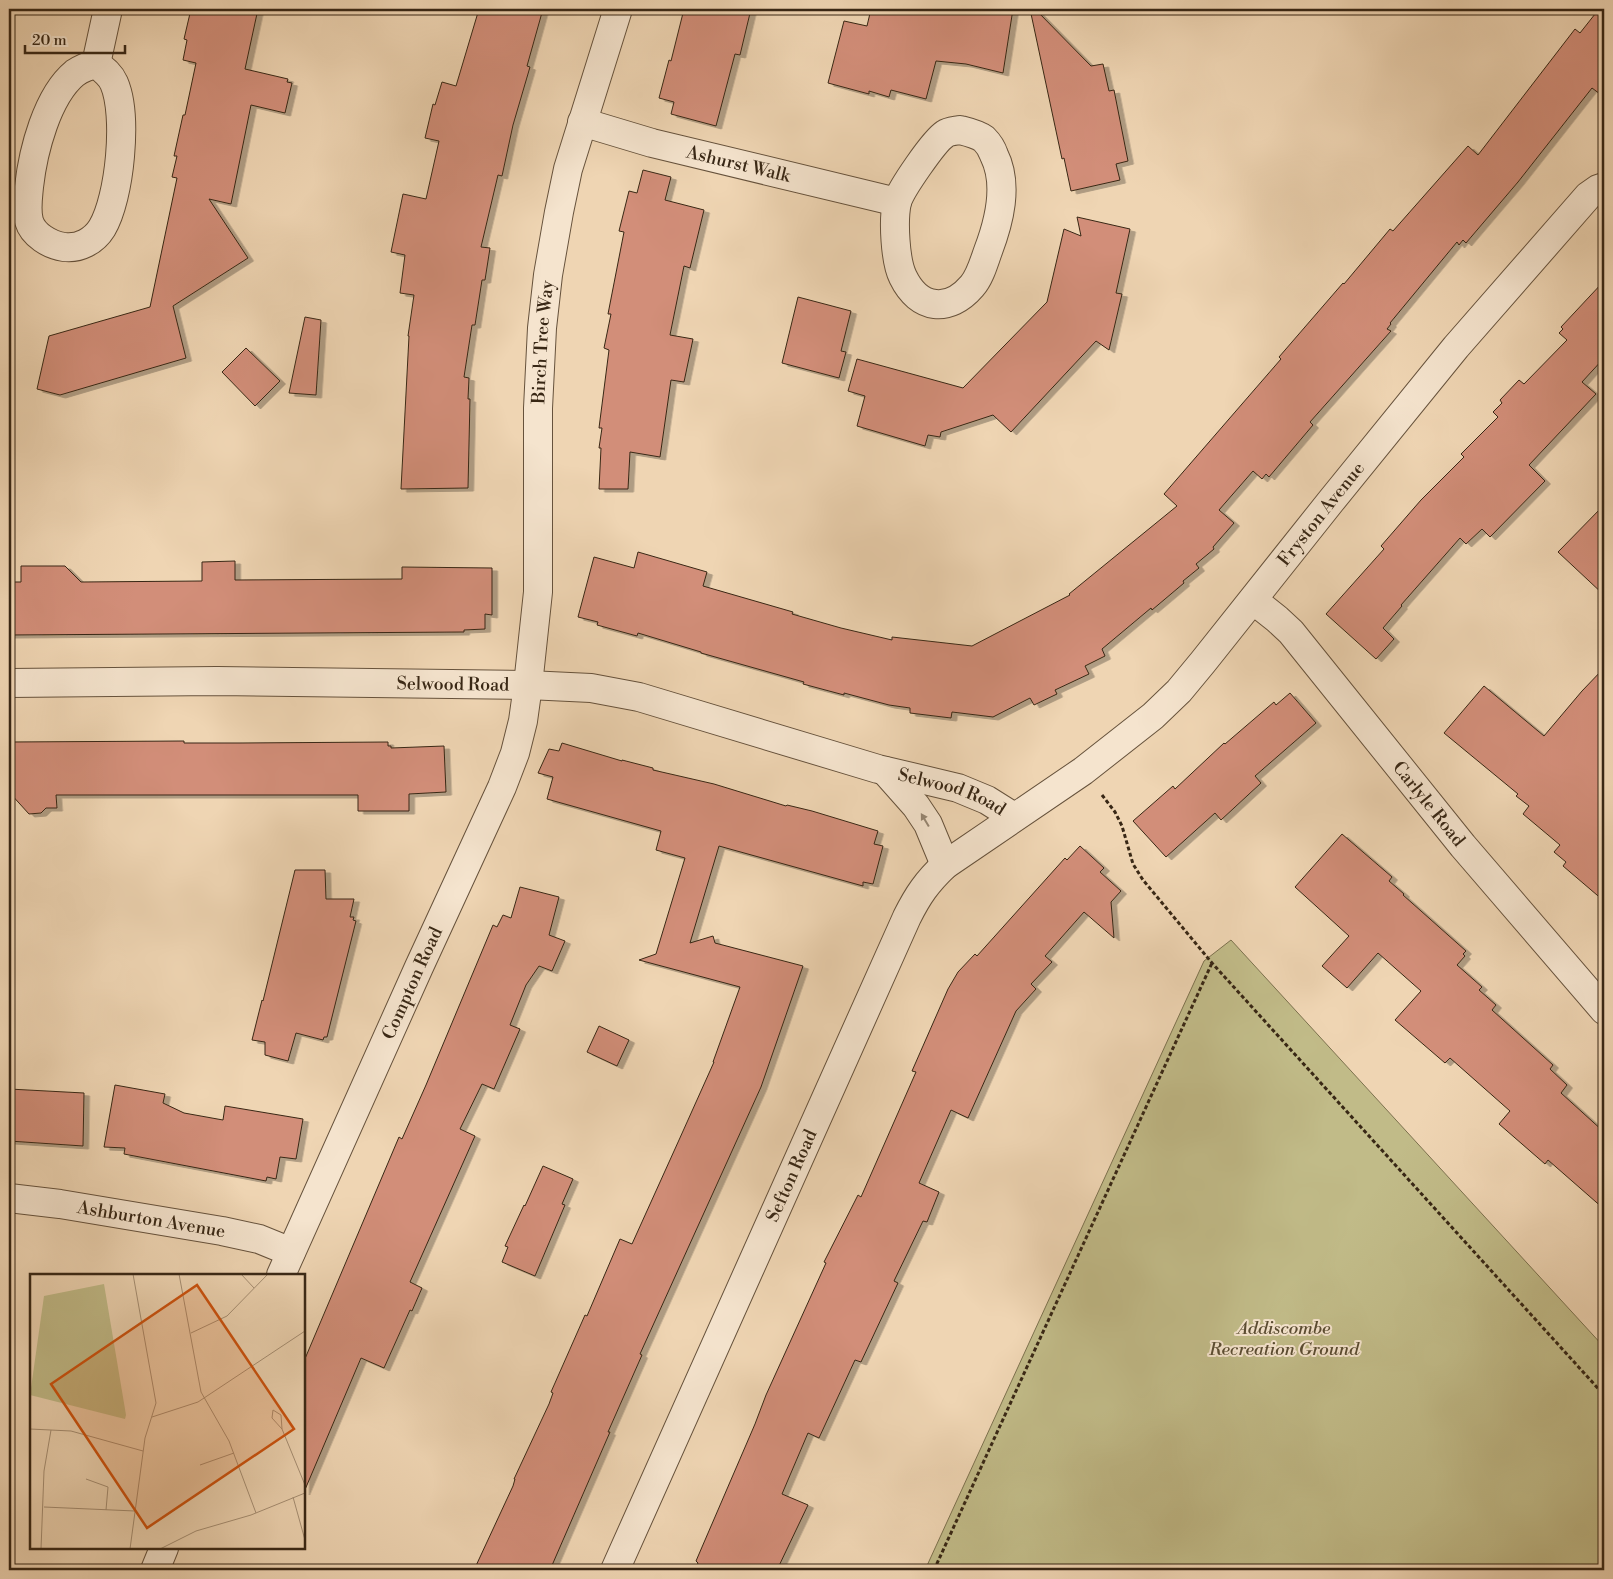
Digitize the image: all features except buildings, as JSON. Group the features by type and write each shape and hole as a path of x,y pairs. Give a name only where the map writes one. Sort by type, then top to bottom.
{"street":[{"path":"96,64 108,9"},
{"name":"Birch Tree Way","path":"528,685 538,592 538,408 542,328 548,275 568,169 618,9"},
{"path":"96,64 107,71 119,99 122,142 114,190 108,215 98,233 85,244 75,248 63,247 51,244 41,237 29,221 27,207 31,174 41,131 52,104 65,83 74,73 82,68 96,64"},
{"name":"Ashurst Walk","path":"582,122 652,143 897,202"},
{"path":"960,130 972,132 984,139 990,146 999,165 1002,182 1001,199 993,238 985,260 974,284 965,293 947,304 937,305 927,303 918,298 909,288 902,275 896,246 897,202 909,180 937,141 946,133 960,130"},
{"name":"Fryston Avenue","path":"1014,817 1083,771 1127,738 1172,698 1204,662 1456,347 1588,196 1604,187"},
{"name":"Carlyle Road","path":"1253,600 1291,632 1462,846 1604,1010"},
{"name":"Selwood Road","path":"9,683 217,681 528,685 591,688 639,696 806,749 885,771 958,788 987,800 1014,817"},
{"name":"Compton Road","path":"286,1263 422,959 502,786 523,722 528,685"},
{"name":"Selwood Road","path":"885,771 916,806 928,824 944,865"},
{"name":"Sefton Road","path":"615,1570 917,897 944,865 1014,817"},
{"name":"Ashburton Avenue","path":"9,1198 60,1204 222,1231 259,1240 286,1263"},
{"path":"155,1570 164,1549"}],"path":[{"path":"1083,771 1115,812 1122,826 1133,864 1143,880 1212,963 1604,1395"},
{"path":"934,1570 1212,963"}],"green space":[{"name":"Addiscombe Recreation Ground","path":"1231,940 1604,1347 1604,1570 925,1570 1204,961"}]}
